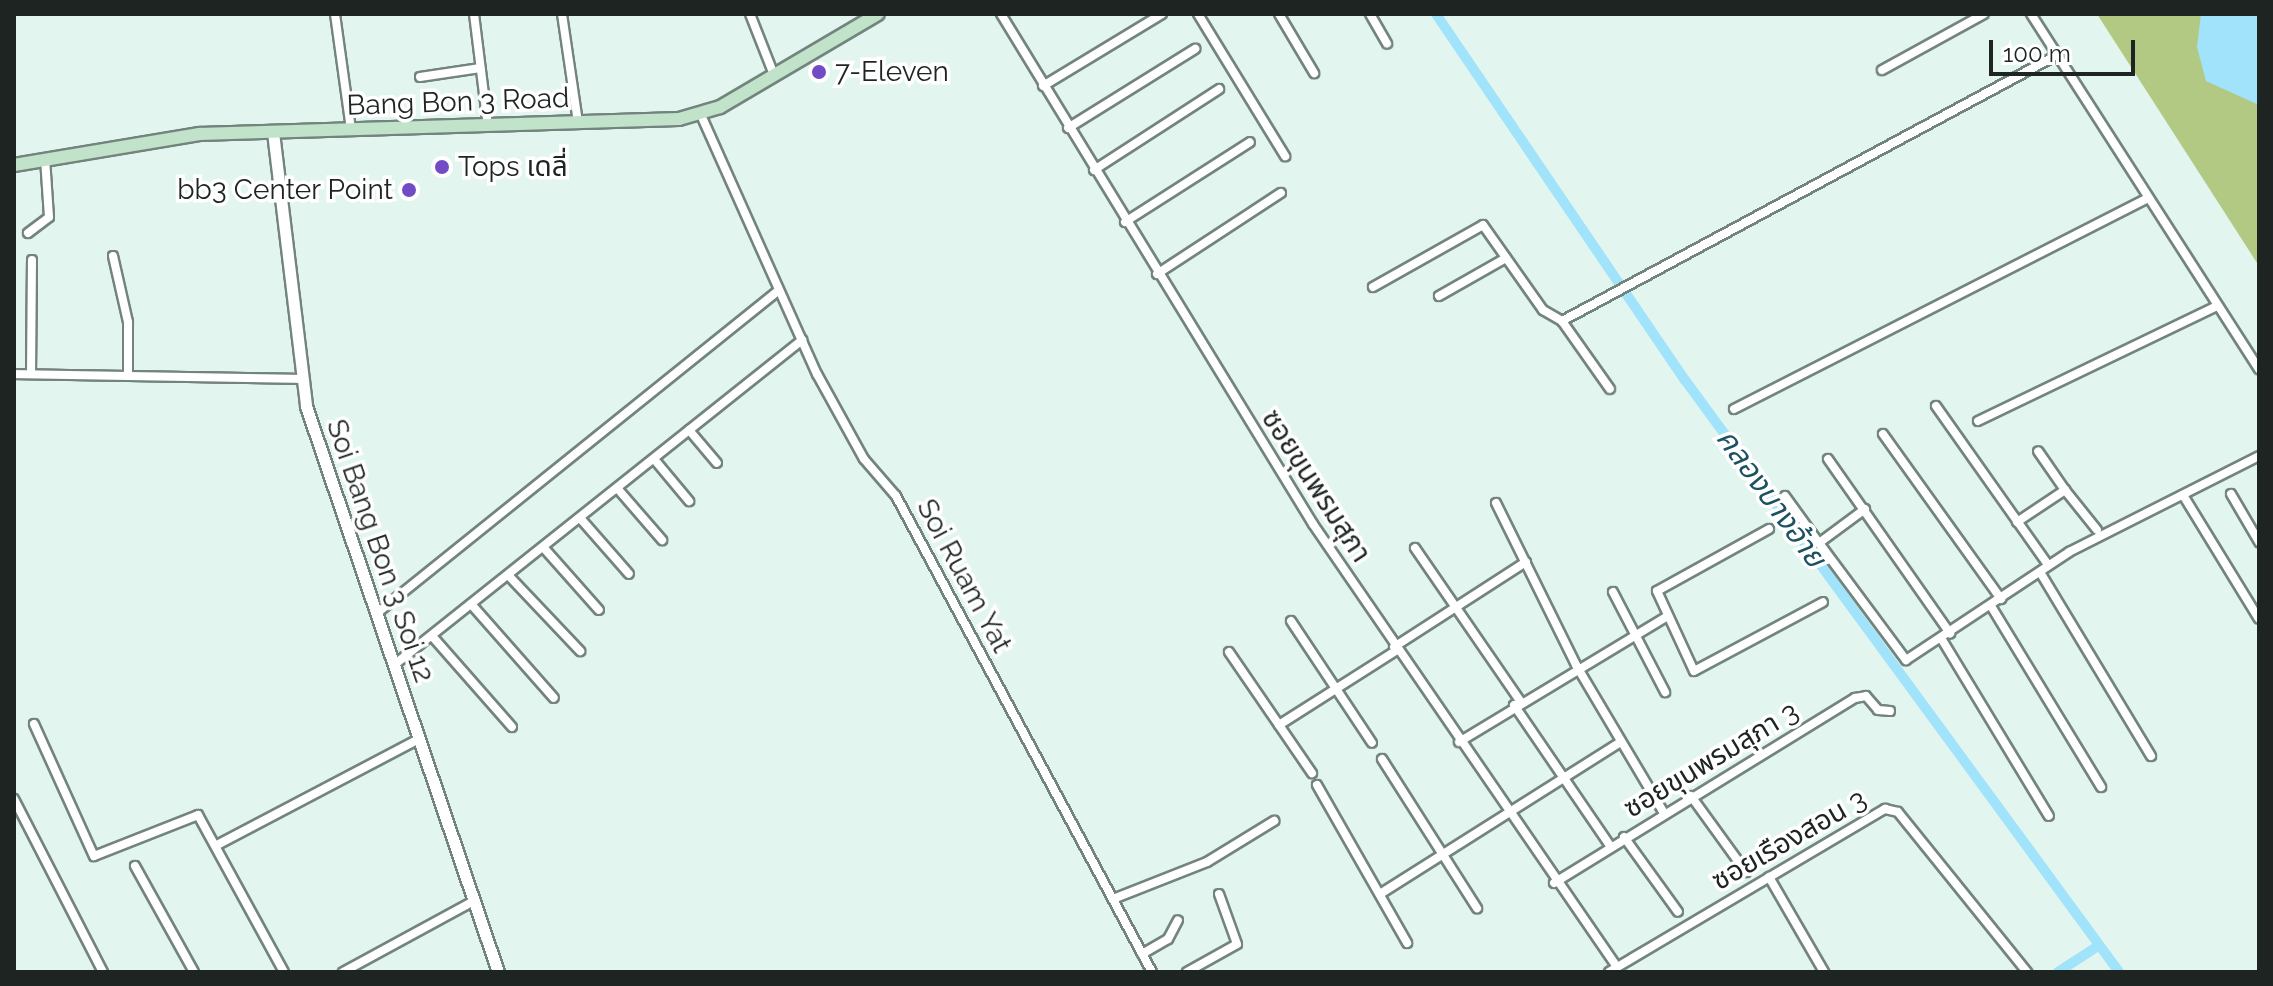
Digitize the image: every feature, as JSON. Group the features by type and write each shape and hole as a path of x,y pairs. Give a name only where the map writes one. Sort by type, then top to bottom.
{"main road":[{"name":"Bang Bon 3 Road","path":"14,165 159,138 701,115 878,14"}],"street":[{"path":"335,14 351,129"},
{"path":"474,14 488,126"},
{"path":"562,14 578,122"},
{"path":"750,14 774,75"},
{"name":"ซอยขุนพรมสุภา","path":"1001,14 1157,274 1396,648 1613,970"},
{"path":"1043,86 1162,14"},
{"path":"1198,14 1285,156"},
{"path":"1279,14 1314,73"},
{"path":"1370,14 1387,43"},
{"path":"1882,70 1984,14"},
{"path":"2031,14 2259,369"},
{"path":"1068,128 1195,49"},
{"path":"1562,321 1608,293 2057,55"},
{"path":"420,77 480,68"},
{"path":"1094,170 1219,89"},
{"name":"Soi Ruam Yat","path":"701,115 802,340 864,459 896,496 1152,972"},
{"name":"Soi Bang Bon 3 Soi 12","path":"273,132 302,379 376,614 498,972"},
{"path":"1125,222 1250,142"},
{"path":"28,233 49,217 45,158"},
{"path":"1157,274 1281,193"},
{"path":"1734,409 2148,198"},
{"path":"1373,287 1480,226 1543,310 1562,321 1610,389"},
{"path":"113,256 128,322 128,376"},
{"path":"1439,296 1506,258"},
{"path":"31,374 32,260"},
{"path":"376,614 779,290"},
{"path":"1978,421 2217,306"},
{"path":"394,665 802,340"},
{"path":"14,374 302,379"},
{"path":"1936,406 2017,522 2151,756"},
{"path":"689,430 717,463"},
{"path":"1883,434 2001,599"},
{"path":"2038,451 2097,530"},
{"path":"1785,496 1906,660 2044,569 2259,456"},
{"path":"654,459 689,501"},
{"path":"1828,459 1950,633"},
{"path":"617,488 662,540"},
{"path":"2017,522 2065,490"},
{"path":"2231,494 2259,542"},
{"path":"2183,495 2259,619"},
{"path":"1496,503 1576,665 1619,743 1664,813"},
{"path":"1819,543 1865,509"},
{"path":"580,518 629,574"},
{"path":"1769,529 1659,589 1666,617 1700,673 1823,602"},
{"path":"543,547 599,610"},
{"path":"1415,548 1611,847"},
{"path":"1279,725 1526,562"},
{"path":"508,575 580,651"},
{"path":"1613,592 1665,692"},
{"path":"471,604 554,698"},
{"path":"1991,606 2101,787"},
{"path":"1459,742 1576,665 1666,617"},
{"path":"1291,621 1372,743"},
{"path":"432,636 512,727"},
{"path":"1941,638 2049,816"},
{"path":"1229,652 1312,773"},
{"name":"ซอยขุนพรมสุภา 3","path":"1554,883 1691,796 1863,695 1890,711"},
{"path":"34,724 94,856 189,815 204,820 284,972"},
{"path":"217,845 419,739"},
{"path":"1380,894 1508,818 1619,743"},
{"path":"1382,759 1477,908"},
{"path":"1317,785 1407,943"},
{"path":"1691,796 1746,872"},
{"path":"14,799 103,972"},
{"name":"ซอยเรืองสอน 3","path":"1613,970 1769,877 1893,809 2027,972"},
{"path":"1113,899 1207,862 1274,821"},
{"path":"1624,837 1678,912"},
{"path":"135,866 194,972"},
{"path":"1769,877 1824,972"},
{"path":"1187,972 1237,944 1219,894"},
{"path":"343,972 474,901"},
{"path":"1142,954 1168,939 1178,920"}],"green space":[{"path":"2097,14 2259,14 2259,266"}],"water":[{"path":"2201,14 2259,14 2259,105 2206,81 2197,47"}],"waterway":[{"name":"คลองบางอ้าย","path":"1436,14 1685,380 2119,972"},
{"path":"2058,972 2098,946"}],"place":[{"name":"7-Eleven","path":"819,72"},
{"name":"Tops เดลี่","path":"442,167"},
{"name":"bb3 Center Point","path":"409,190"}]}
